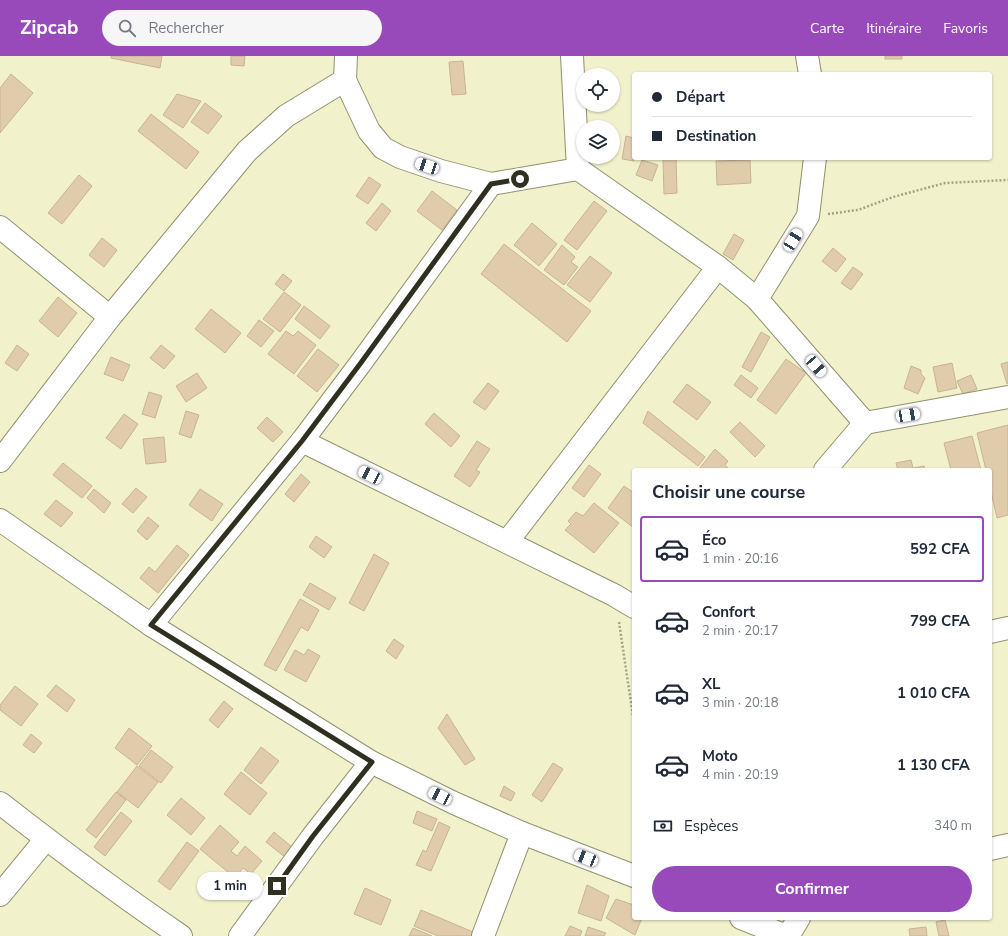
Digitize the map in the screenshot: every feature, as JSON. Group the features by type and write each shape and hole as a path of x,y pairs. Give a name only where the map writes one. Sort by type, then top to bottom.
{"street":[{"path":"346,56 345,80 370,131 383,148 400,157 441,171 491,184 578,169 718,267 757,299 865,423"},
{"path":"572,56 578,169"},
{"path":"807,56 810,72"},
{"path":"0,461 110,317 247,151 286,116 345,80"},
{"path":"757,299 808,216 815,160"},
{"path":"151,625 302,441 491,184"},
{"path":"0,227 110,317"},
{"path":"507,542 718,267"},
{"path":"827,468 865,423 1008,397"},
{"path":"302,441 507,542 632,606"},
{"path":"0,520 151,625 372,762 454,803 522,833 632,875"},
{"path":"992,632 1008,628"},
{"path":"240,936 313,836 372,762"},
{"path":"0,803 46,839 181,936"},
{"path":"483,936 522,833"},
{"path":"0,895 46,839"},
{"path":"992,849 1008,845"},
{"path":"746,920 787,936 798,920"}],"path":[{"path":"808,216 858,210 893,197 945,182 1008,180"},
{"path":"614,596 632,710"}],"building":[{"path":"111,56 162,56 160,68 111,58"},
{"path":"231,56 245,56 244,66 231,65"},
{"path":"885,56 902,56 902,59 885,59"},
{"path":"463,61 466,94 452,95 449,62"},
{"path":"11,74 33,93 0,133 0,88"},
{"path":"177,94 201,101 183,128 163,115"},
{"path":"205,103 222,116 208,134 191,122"},
{"path":"151,114 199,152 186,169 138,131"},
{"path":"626,136 632,138 632,160 634,161 622,159"},
{"path":"642,160 658,165 652,181 636,175"},
{"path":"663,160 676,160 677,193 664,194"},
{"path":"750,160 751,183 717,185 716,161"},
{"path":"79,175 92,186 62,224 48,213"},
{"path":"369,177 381,185 368,204 356,196"},
{"path":"432,191 457,210 442,230 417,211"},
{"path":"594,201 607,211 577,250 564,240"},
{"path":"382,203 391,211 376,231 366,223"},
{"path":"532,223 557,244 539,266 514,245"},
{"path":"734,234 744,240 733,260 723,254"},
{"path":"102,238 117,250 104,267 89,255"},
{"path":"504,244 591,311 567,342 481,274"},
{"path":"562,245 575,257 571,262 578,267 564,285 544,270"},
{"path":"833,248 846,259 836,272 822,261"},
{"path":"590,256 612,273 590,302 567,285"},
{"path":"853,267 863,274 851,290 841,283"},
{"path":"283,274 292,281 284,291 275,284"},
{"path":"284,292 301,305 280,332 263,319"},
{"path":"58,297 77,313 58,337 39,321"},
{"path":"304,306 330,326 320,339 295,319"},
{"path":"211,309 241,333 225,353 195,329"},
{"path":"259,320 274,331 261,347 247,336"},
{"path":"286,331 293,336 298,331 316,345 294,374 268,354"},
{"path":"761,332 770,337 751,372 742,367"},
{"path":"17,345 29,354 17,371 5,363"},
{"path":"161,345 175,356 164,369 150,358"},
{"path":"318,349 339,365 317,392 297,376"},
{"path":"111,357 130,365 123,381 104,374"},
{"path":"786,359 806,373 776,414 757,400"},
{"path":"1008,362 1008,383 1007,384 1001,364"},
{"path":"952,363 957,388 938,392 933,367"},
{"path":"911,366 921,370 921,374 925,378 918,394 904,388"},
{"path":"197,373 207,388 186,402 176,386"},
{"path":"741,375 758,388 751,398 734,385"},
{"path":"971,375 977,389 963,394 957,381"},
{"path":"488,383 499,391 485,410 473,402"},
{"path":"687,384 711,402 697,420 673,402"},
{"path":"149,392 162,396 155,418 142,414"},
{"path":"186,411 199,415 191,438 179,434"},
{"path":"648,411 705,457 698,466 643,423"},
{"path":"434,413 460,436 451,447 425,424"},
{"path":"124,414 138,424 121,449 106,438"},
{"path":"267,417 283,432 273,442 257,428"},
{"path":"740,422 765,446 755,457 730,432"},
{"path":"1008,425 1008,515 997,518 992,496 992,468 986,468 977,433"},
{"path":"972,436 980,468 950,468 944,443"},
{"path":"164,437 166,462 146,464 143,439"},
{"path":"477,441 490,449 476,470 480,472 470,487 454,476"},
{"path":"715,449 728,461 725,465 728,468 700,468"},
{"path":"911,460 913,468 897,468 896,463"},
{"path":"63,463 92,486 82,498 53,475"},
{"path":"589,465 601,474 584,497 572,488"},
{"path":"924,466 924,468 913,468"},
{"path":"301,474 310,482 294,502 285,494"},
{"path":"624,486 632,492 632,526 608,508"},
{"path":"136,488 147,497 133,513 122,504"},
{"path":"94,489 111,503 104,513 87,498"},
{"path":"200,489 223,504 212,521 189,505"},
{"path":"56,500 73,513 61,527 44,514"},
{"path":"594,503 619,523 594,553 565,530 571,524 568,521 576,512 583,516"},
{"path":"148,517 159,526 147,540 137,531"},
{"path":"316,536 332,547 324,558 309,547"},
{"path":"177,545 189,555 158,593 140,578 149,567 155,572"},
{"path":"374,554 389,563 364,611 349,603"},
{"path":"310,583 336,598 329,610 303,595"},
{"path":"300,599 319,610 308,631 301,627 276,671 264,665"},
{"path":"394,639 404,646 396,659 386,651"},
{"path":"308,649 320,656 306,682 284,670 295,650 304,655"},
{"path":"56,685 75,700 67,712 47,696"},
{"path":"15,686 38,704 21,726 0,710 0,705"},
{"path":"224,701 233,709 218,728 209,720"},
{"path":"447,714 475,759 465,765 438,728"},
{"path":"129,728 152,746 137,765 115,748"},
{"path":"31,734 42,743 34,753 23,745"},
{"path":"261,747 279,761 261,784 244,770"},
{"path":"151,750 173,767 161,783 139,766"},
{"path":"553,763 563,769 542,802 532,795"},
{"path":"137,766 158,782 138,808 117,792"},
{"path":"241,772 267,793 250,815 224,794"},
{"path":"504,786 515,793 511,801 500,796"},
{"path":"116,792 126,800 96,838 86,830"},
{"path":"181,798 205,818 191,835 167,815"},
{"path":"417,811 437,819 432,831 413,823"},
{"path":"121,812 132,821 105,856 94,847"},
{"path":"439,822 450,827 431,871 416,865 423,850 426,852"},
{"path":"220,825 239,842 231,851 237,856 245,846 262,861 251,874 243,868 235,878 200,849"},
{"path":"274,832 293,848 286,858 266,842"},
{"path":"187,842 199,851 170,890 158,881"},
{"path":"587,885 609,896 601,921 578,913"},
{"path":"365,888 391,900 381,925 354,914"},
{"path":"616,899 632,904 632,920 641,920 635,935 606,918"},
{"path":"421,910 473,932 472,936 438,936 414,926"},
{"path":"945,920 949,936 939,936 936,922"},
{"path":"570,926 582,931 580,936 565,936"},
{"path":"588,927 606,933 604,936 585,936"},
{"path":"926,927 927,936 910,936 909,929"},
{"path":"413,928 432,936 409,936"}],"route":[{"path":"277,886 313,836 372,762 151,625 302,441 491,184 520,179"}]}
